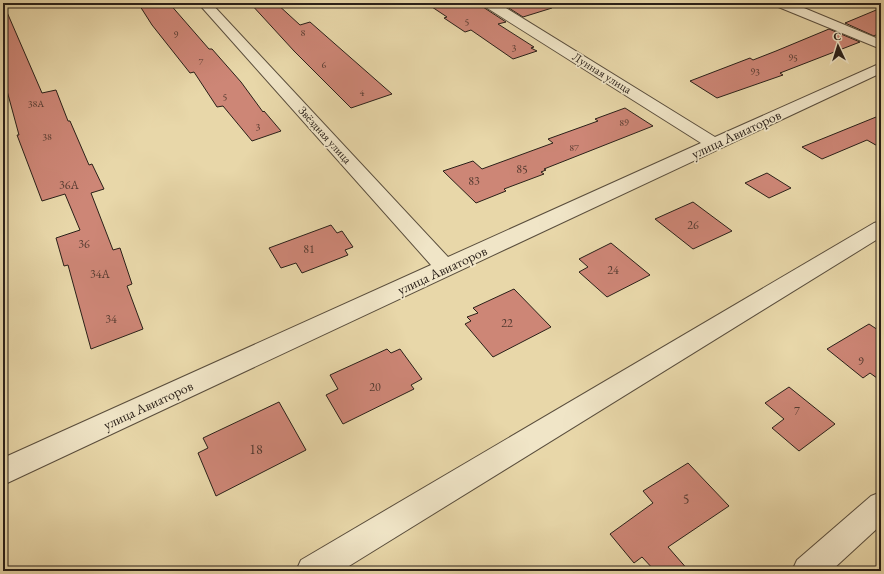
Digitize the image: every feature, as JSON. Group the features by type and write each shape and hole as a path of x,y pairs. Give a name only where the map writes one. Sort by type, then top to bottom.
{"street":[{"name":"Звёздная улица","path":"204,3 446,268"},
{"name":"Лунная улица","path":"490,3 715,144"},
{"path":"781,3 881,45"},
{"name":"улица Авиаторов","path":"3,472 881,67"},
{"path":"312,571 881,228"},
{"path":"808,571 881,506"}],"building":[{"path":"3,3 42,93 56,90 68,121 70,121 89,165 92,164 104,189 91,193 113,250 120,248 132,284 127,286 143,329 91,349 68,265 64,266 56,238 80,230 65,194 42,201 17,135 19,135 3,76"},
{"path":"138,3 169,3 209,49 212,49 241,82 263,112 264,111 281,131 252,141 223,106 217,107 194,72 190,73 152,25"},
{"path":"250,3 276,3 300,25 310,22 392,94 351,108 294,51"},
{"path":"426,3 482,3 483,7 506,22 498,24 534,47 531,48 537,51 513,59 471,30 465,32 444,18 447,17"},
{"path":"501,3 551,3 552,8 523,17"},
{"path":"881,8 881,32 874,36 845,23"},
{"path":"829,29 860,42 780,73 783,75 717,98 690,81 750,58 753,60"},
{"path":"625,108 653,126 544,169 546,170 541,172 544,174 504,189 506,191 476,203 443,171 473,161 482,169 553,143 548,139 598,121 595,119"},
{"path":"881,115 881,148 867,140 822,159 802,147"},
{"path":"767,173 791,188 769,198 745,183"},
{"path":"693,202 732,231 693,249 655,219"},
{"path":"331,225 337,233 342,231 353,247 345,250 348,255 302,273 296,263 281,268 269,248"},
{"path":"611,243 650,275 607,297 579,272 588,267 579,259"},
{"path":"514,289 551,327 493,357 465,324 471,321 467,317 478,313 473,308"},
{"path":"869,324 881,332 881,381 870,373 863,378 827,349"},
{"path":"387,349 391,353 400,349 422,379 411,385 414,389 343,424 326,395 338,389 330,375"},
{"path":"789,387 835,424 799,451 772,428 784,419 765,403"},
{"path":"279,402 306,450 216,496 198,453 208,448 203,438"},
{"path":"688,463 729,506 668,547 689,571 655,571 642,557 634,563 610,534 653,503 643,491"}]}
